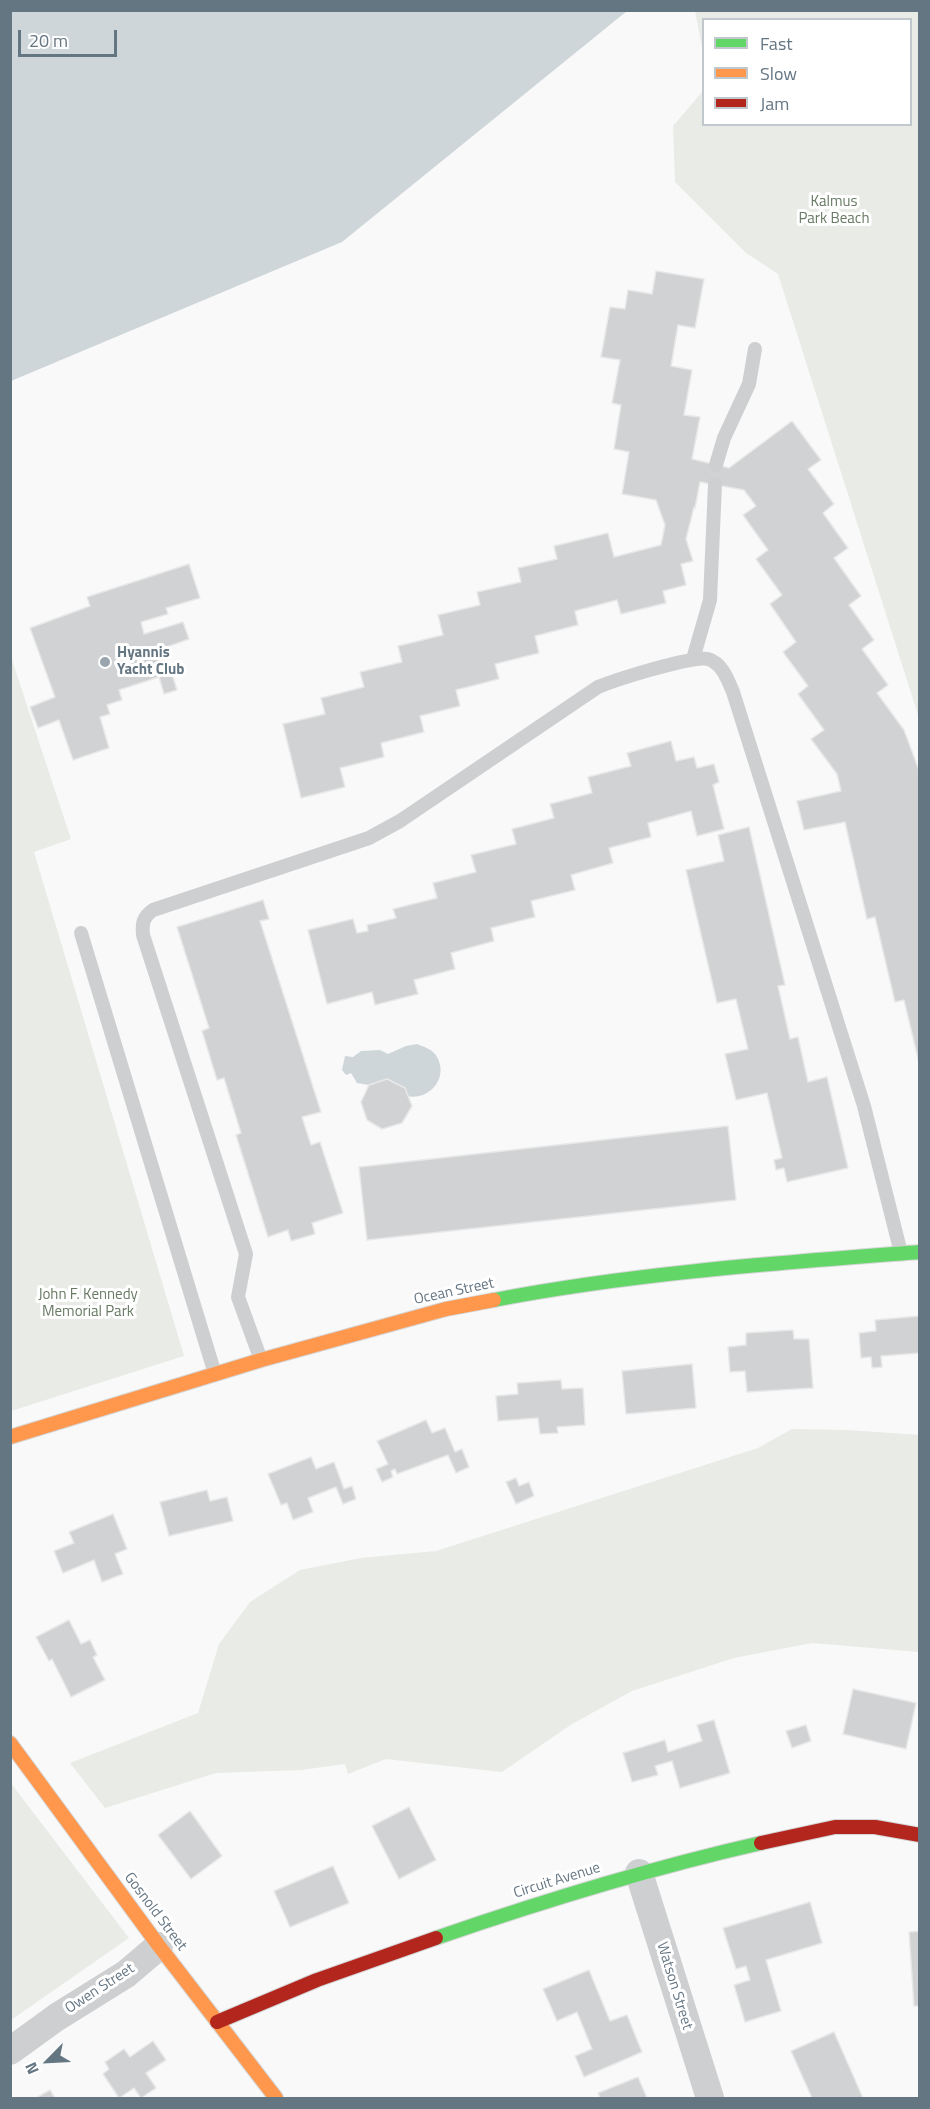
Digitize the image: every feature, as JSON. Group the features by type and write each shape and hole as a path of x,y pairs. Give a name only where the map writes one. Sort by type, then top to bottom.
{"street":[{"name":"Ocean Street","path":"10,1437 261,1360 446,1309 525,1293 750,1266 920,1252"},
{"name":"Gosnold Street","path":"10,1743 159,1946 276,2098"},
{"name":"Circuit Avenue","path":"218,2022 317,1980 506,1914 639,1873 835,1827 875,1827 920,1835"},
{"name":"Watson Street","path":"639,1873 710,2098"},
{"name":"Owen Street","path":"10,2050 57,2017 126,1974 159,1946"}],"lane":[{"path":"716,465 724,438 749,384 755,349"},
{"path":"693,659 710,600 715,484"},
{"path":"261,1360 238,1297 246,1254 144,935 142,924 146,915 153,910 369,838 400,821 598,687 615,680 693,659 708,659 719,666 733,692 864,1106 901,1253"},
{"path":"81,933 215,1374"}],"green space":[{"name":"Kalmus Park Beach","path":"695,11 919,11 919,718 778,274 746,253 675,182 673,126 702,92 702,126 912,126 912,18 702,18 702,47"},
{"name":"John F. Kennedy Memorial Park","path":"11,657 71,839 34,852 184,1356 11,1411"},
{"path":"792,1429 919,1435 919,1652 812,1643 734,1658 632,1691 572,1724 502,1772 386,1759 348,1774 345,1764 301,1770 216,1773 105,1808 70,1763 198,1713 219,1644 250,1602 300,1570 361,1558 436,1551 758,1448"},
{"path":"10,1782 129,1938 11,2020 10,2020"}],"shaded area":[{"path":"11,10 627,11 342,242 11,381"},
{"path":"417,1044 434,1052 440,1065 439,1080 423,1095 407,1096 405,1088 388,1079 369,1085 357,1083 351,1073 346,1075 342,1070 345,1056 353,1057 361,1051 380,1050 388,1054"}],"building":[{"path":"656,271 704,279 695,328 678,325 671,366 692,370 684,415 700,417 692,459 729,468 792,421 821,460 808,469 834,504 823,513 848,548 834,558 861,596 849,605 874,640 862,649 888,685 877,693 904,730 920,773 920,1067 904,1000 895,1002 875,917 867,919 845,822 804,830 797,801 841,791 837,774 811,739 824,730 798,694 808,686 783,652 796,642 770,604 782,595 756,559 768,550 743,515 756,506 744,490 700,482 686,539 693,561 681,564 686,585 663,591 666,603 621,614 617,600 575,611 578,625 535,636 539,653 495,664 499,679 456,690 460,706 420,716 424,732 381,743 384,757 340,768 345,787 301,798 283,724 325,714 321,698 364,687 360,672 402,662 398,646 443,635 438,615 480,605 477,592 521,582 518,568 557,559 554,546 608,533 614,557 661,545 665,525 656,500 622,494 629,452 614,449 621,405 612,403 620,360 601,357 610,307 625,309 628,290 652,294"},
{"name":"Hyannis Yacht Club","path":"189,564 200,598 166,608 168,614 141,622 144,634 183,622 189,639 164,648 177,690 164,694 159,677 119,690 122,700 107,705 110,714 100,717 109,748 73,760 59,720 38,728 30,707 55,697 30,628 90,606 87,597"},
{"path":"671,741 676,761 694,757 697,768 714,764 719,782 713,785 724,829 697,836 691,811 648,823 651,837 609,848 613,863 571,875 575,890 531,901 535,917 491,928 494,941 451,953 455,969 414,980 418,994 375,1005 372,992 327,1004 308,930 353,919 357,933 368,931 367,925 396,918 393,909 437,898 433,883 476,872 471,855 516,844 512,829 554,818 550,804 592,793 588,777 631,766 627,753"},
{"path":"749,827 785,985 778,986 790,1039 798,1037 808,1082 827,1077 848,1168 787,1182 784,1168 776,1170 774,1160 782,1158 767,1093 736,1100 725,1054 748,1049 736,999 717,1003 686,870 724,861 718,835"},
{"path":"263,900 269,919 260,921 321,1112 302,1117 311,1145 320,1142 343,1213 312,1223 315,1234 291,1241 288,1230 268,1237 236,1135 241,1133 224,1078 217,1080 202,1031 209,1028 177,927"},
{"path":"387,1079 405,1088 412,1106 402,1123 382,1129 367,1120 361,1102 369,1085"},
{"path":"728,1126 736,1200 367,1240 359,1167"},
{"path":"920,1316 920,1353 881,1356 882,1367 872,1368 871,1357 861,1358 859,1333 876,1331 875,1320"},
{"path":"793,1330 794,1339 809,1339 813,1388 747,1392 745,1371 730,1372 728,1347 746,1345 746,1333"},
{"path":"692,1364 696,1408 626,1414 622,1371"},
{"path":"561,1380 562,1389 583,1388 585,1425 557,1427 558,1433 540,1434 538,1418 498,1421 496,1396 518,1394 517,1383"},
{"path":"426,1420 432,1433 445,1428 455,1452 462,1449 469,1467 456,1473 448,1455 397,1474 395,1469 391,1471 393,1477 382,1482 376,1469 388,1464 377,1441"},
{"path":"311,1457 316,1469 334,1462 344,1489 352,1486 356,1499 343,1504 336,1487 308,1498 313,1512 293,1520 287,1503 281,1505 268,1474"},
{"path":"516,1478 519,1486 529,1482 534,1496 516,1504 506,1482"},
{"path":"207,1490 210,1501 227,1497 233,1521 169,1536 160,1502"},
{"path":"113,1514 127,1549 115,1554 123,1574 102,1582 94,1560 63,1573 54,1551 74,1543 69,1532"},
{"path":"69,1620 81,1644 90,1640 97,1655 93,1657 105,1680 71,1697 52,1659 49,1661 36,1637"},
{"path":"853,1689 916,1703 906,1749 843,1734"},
{"path":"714,1720 730,1773 680,1788 672,1761 655,1766 658,1775 632,1782 623,1753 665,1740 668,1752 702,1741 697,1725"},
{"path":"806,1725 811,1741 792,1748 786,1731"},
{"path":"409,1807 436,1860 399,1879 372,1826"},
{"path":"190,1811 222,1856 191,1879 158,1835"},
{"path":"333,1866 349,1903 290,1927 274,1891"},
{"path":"810,1902 822,1943 766,1960 781,2011 745,2022 734,1985 750,1980 746,1966 736,1969 723,1928"},
{"path":"920,1931 920,2006 914,2006 909,1932"},
{"path":"589,1970 610,2021 627,2015 642,2052 584,2077 575,2056 592,2049 577,2012 557,2021 543,1989"},
{"path":"834,2032 863,2098 812,2098 791,2051"},
{"path":"153,2041 166,2060 146,2073 156,2088 141,2098 134,2088 119,2098 103,2074 109,2069 105,2062 124,2049 130,2057"},
{"path":"638,2077 647,2098 600,2098 598,2093"},
{"path":"50,2090 55,2098 36,2098"}],"traffic: fast":[{"path":"494,1300 653,1276 920,1252"},
{"path":"436,1938 597,1886 761,1843"}],"traffic: slow":[{"path":"10,1437 261,1360 446,1309 494,1300"},
{"path":"10,1743 159,1946 276,2098"}],"traffic: jam":[{"path":"761,1843 835,1827 875,1827 920,1835"},
{"path":"217,2022 317,1980 436,1938"}],"place":[{"name":"Hyannis Yacht Club","path":"105,662"}]}
